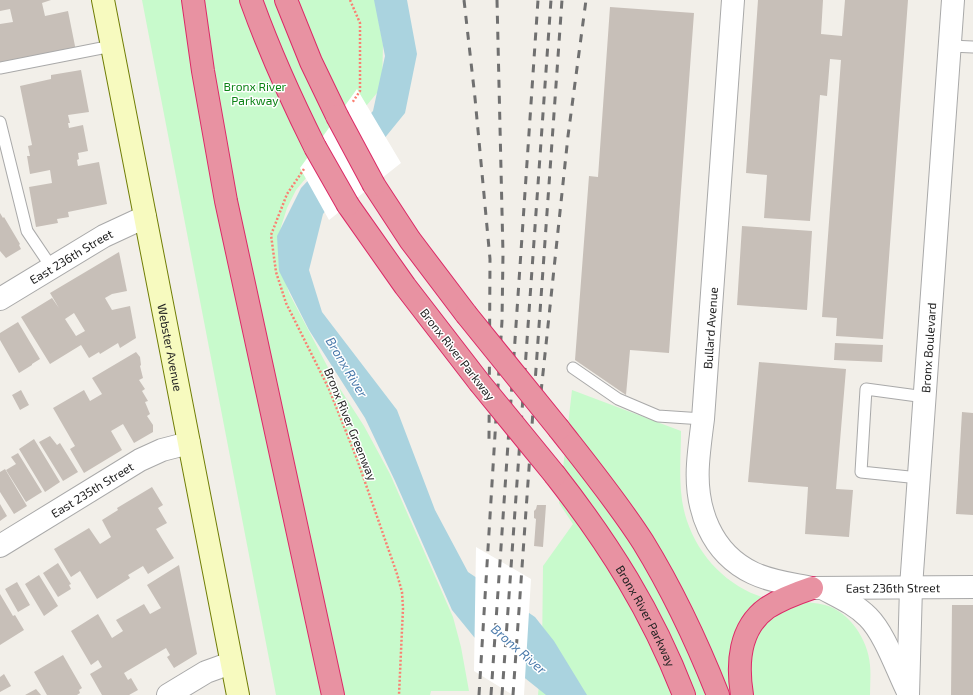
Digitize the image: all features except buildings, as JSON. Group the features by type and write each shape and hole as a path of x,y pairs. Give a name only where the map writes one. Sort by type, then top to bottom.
{"highway":[{"path":"193,0 204,78 228,208 333,695"},
{"name":"Bronx River Parkway","path":"251,0 277,66 315,147 348,205 405,286 479,382 555,475 597,531 633,588 665,648 684,695"},
{"path":"286,0 310,62 344,111 374,185 410,240 466,314 559,429 622,512 661,573 693,634 718,695"},
{"path":"742,695 739,668 741,651 746,635 755,619 767,608 792,595 817,588"}],"main road":[{"name":"Webster Avenue","path":"103,0 238,695"}],"street":[{"name":"Bullard Avenue","path":"733,0 703,419 698,465 700,501 713,538 732,560 754,574 769,579 817,588"},
{"name":"Bronx Boulevard","path":"908,694 911,587 953,0"},
{"name":"East 236th Street","path":"0,299 104,236 145,217"},
{"name":"East 235th Street","path":"0,546 140,460 162,450 189,443"},
{"name":"East 236th Street","path":"817,588 973,586"},
{"path":"817,588 848,601 868,617 882,636 908,694"},
{"path":"168,695 206,672 231,663"}],"lane":[{"path":"0,68 112,46"},
{"path":"950,46 973,47"},
{"path":"0,122 27,231 52,268"},
{"path":"572,368 618,399 658,416 703,419"},
{"path":"919,478 861,472 866,390 924,397"}],"path":[{"path":"344,111 360,92 360,23 350,0"},
{"name":"Bronx River Greenway","path":"305,168 287,194 272,235 276,272 286,303 329,389 352,445 397,574 402,592 403,608 399,695"}],"green space":[{"name":"Bronx River Parkway","path":"142,0 375,0 383,45 382,87 296,190 287,208 281,227 278,246 289,293 335,381 364,426 390,474 453,617 461,647 469,691 431,691 430,695 276,695"},
{"path":"572,390 681,431 680,476 682,499 687,521 699,547 707,558 727,578 752,593 772,600 810,602 825,605 834,609 850,620 866,646 869,656 870,695 538,695 542,652 543,566 573,524 559,503"}],"water":[{"name":"Bronx River","path":"374,0 407,0 417,54 405,113 323,214 309,270 322,312 397,410 435,510 468,572 535,617 554,641 587,695 546,695 474,637 452,610 395,481 365,418 309,330 279,271 277,236 301,188 373,111 385,56"}],"pier":[{"path":"357,89 401,163 329,220 300,168"},
{"path":"476,547 531,579 524,695 513,695 474,671"}],"railway":[{"path":"464,0 490,259 489,439"},
{"path":"479,695 502,321 503,254 497,0"},
{"path":"491,695 538,0"},
{"path":"502,695 551,0"},
{"path":"513,695 562,0"},
{"path":"541,392 568,136 586,0"}]}
